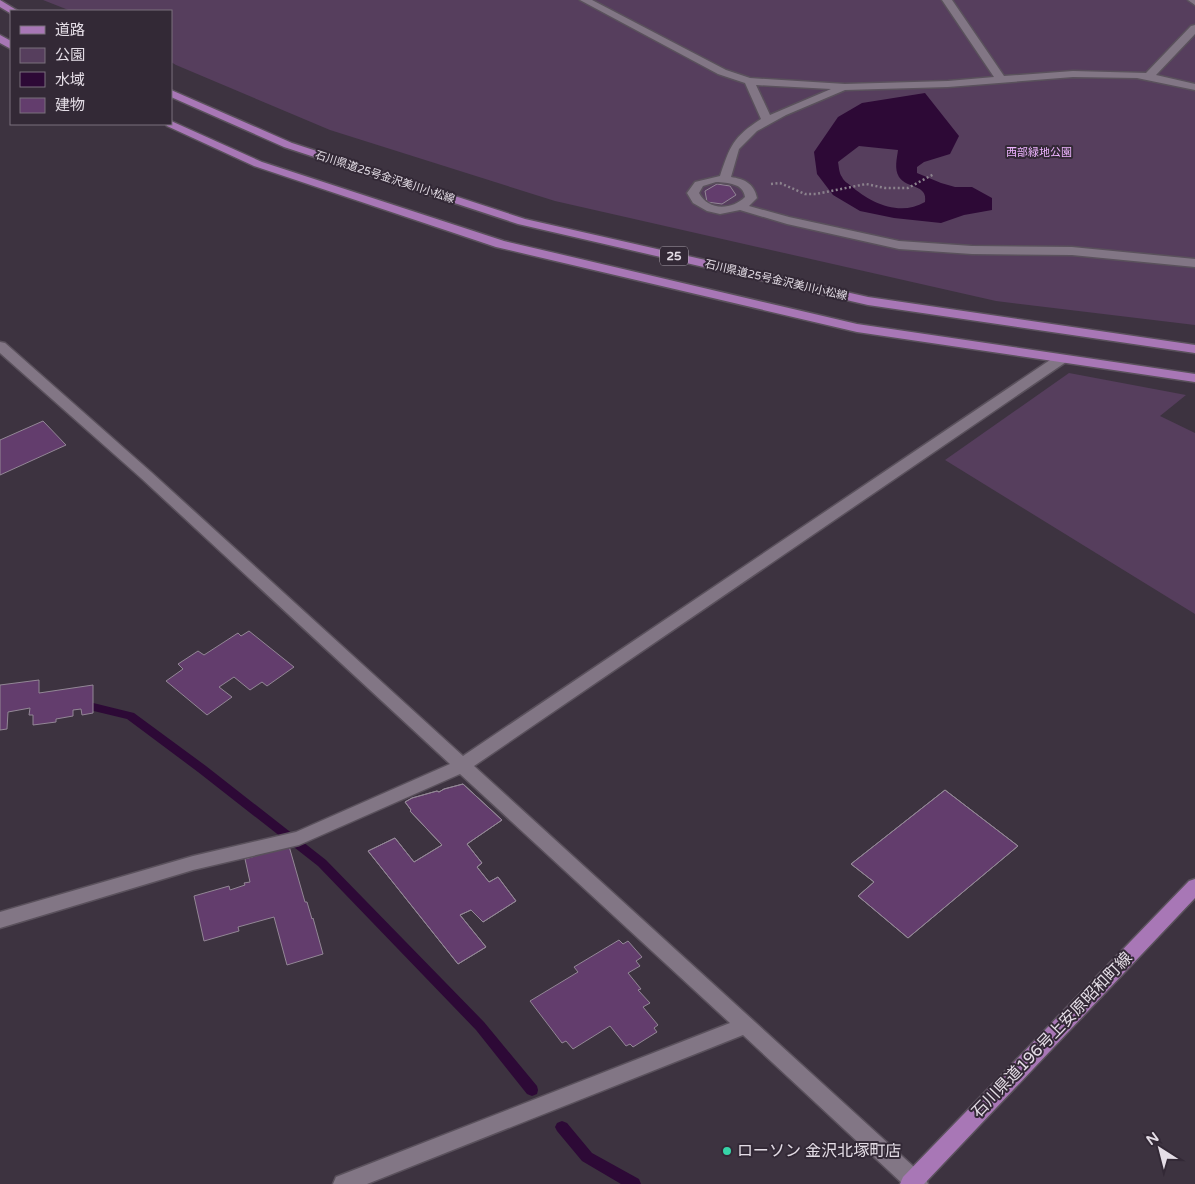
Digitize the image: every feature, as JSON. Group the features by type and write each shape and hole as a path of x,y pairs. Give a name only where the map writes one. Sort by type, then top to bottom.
{"main road":[{"path":"0,3 11,10"},
{"name":"石川県道25号金沢美川小松線","path":"172,93 288,145 522,222 868,300 1195,348"},
{"name":"石川県道25号金沢美川小松線","path":"172,124 258,164 500,244 857,328 1195,378"},
{"name":"石川県道196号上安原昭和町線","path":"914,1183 1195,886"}],"street":[{"path":"585,0 722,72 749,81 845,87 948,84 1073,74 1148,77 1195,87"},
{"path":"947,0 1001,79"},
{"path":"1148,77 1195,28"},
{"path":"749,81 767,120"},
{"path":"724,179 734,149 747,133 767,120 845,87"},
{"path":"741,207 751,198 751,193 748,188 734,180 706,181 699,184 693,193 694,198 705,207 724,210 741,207 786,220 898,245 972,250 1072,252 1195,264"},
{"path":"0,346 146,475 463,765 914,1183"},
{"path":"0,920 194,862 299,838 463,765 1061,359"},
{"path":"343,1184 744,1026"}],"path":[{"path":"748,188 780,183 805,194 816,194 852,185 866,184 885,188 908,188 934,174"}],"green space":[{"name":"西部緑地公園","path":"43,0 1195,0 1195,325 996,301 555,201 330,130 176,65 172,63 172,10 68,10"},
{"path":"1069,373 1186,395 1160,416 1195,433 1195,614 945,460"}],"water":[{"path":"925,93 959,136 950,154 924,162 917,167 917,173 955,187 972,187 992,198 992,210 964,215 941,223 894,218 860,211 833,195 817,174 814,152 838,117 862,103","holes":["859,146 898,150 897,174 903,181 920,189 925,196 925,202 906,208 886,206 858,192 840,174 838,162"]}],"building":[{"path":"717,184 730,186 736,195 722,204 707,202 705,191"},
{"path":"43,421 66,445 0,475 0,440"},
{"path":"249,631 294,667 267,686 262,682 250,690 234,677 219,687 232,697 207,715 166,681 183,669 178,664 198,651 204,655 238,633 241,636"},
{"path":"39,680 39,693 93,685 93,713 82,715 81,709 73,710 73,716 56,719 56,722 33,725 33,715 29,715 30,708 8,712 7,729 0,730 0,685"},
{"path":"463,784 502,820 467,844 482,863 477,867 489,882 498,877 516,901 483,922 471,910 460,915 486,947 458,964 368,851 395,838 414,862 442,845 410,811 405,802 412,798"},
{"path":"463,784 502,820 467,844 482,863 477,867 489,882 498,877 516,901 483,922 471,910 460,915 486,947 458,964 368,851 395,838 414,862 442,845 410,811 405,802 412,798"},
{"path":"945,790 1018,846 908,938 858,896 874,882 851,864"},
{"path":"945,790 1018,846 908,938 858,896 874,882 851,864"},
{"path":"289,846 305,902 307,902 313,918 323,954 287,965 274,917 238,927 239,931 204,941 194,896 229,886 230,890 245,885 244,883 250,882 245,859"},
{"path":"619,940 623,944 628,941 642,957 636,961 640,966 628,973 641,989 638,990 650,1003 643,1007 658,1025 654,1028 657,1032 633,1047 630,1044 626,1046 610,1026 573,1049 566,1041 562,1043 530,1001 578,972 574,967"}],"waterway":[{"path":"81,704 130,716 202,769 322,863 480,1026 532,1090"},
{"path":"562,1127 587,1157 634,1184"}],"place":[{"name":"ローソン 金沢北塚町店","path":"727,1151"}]}
